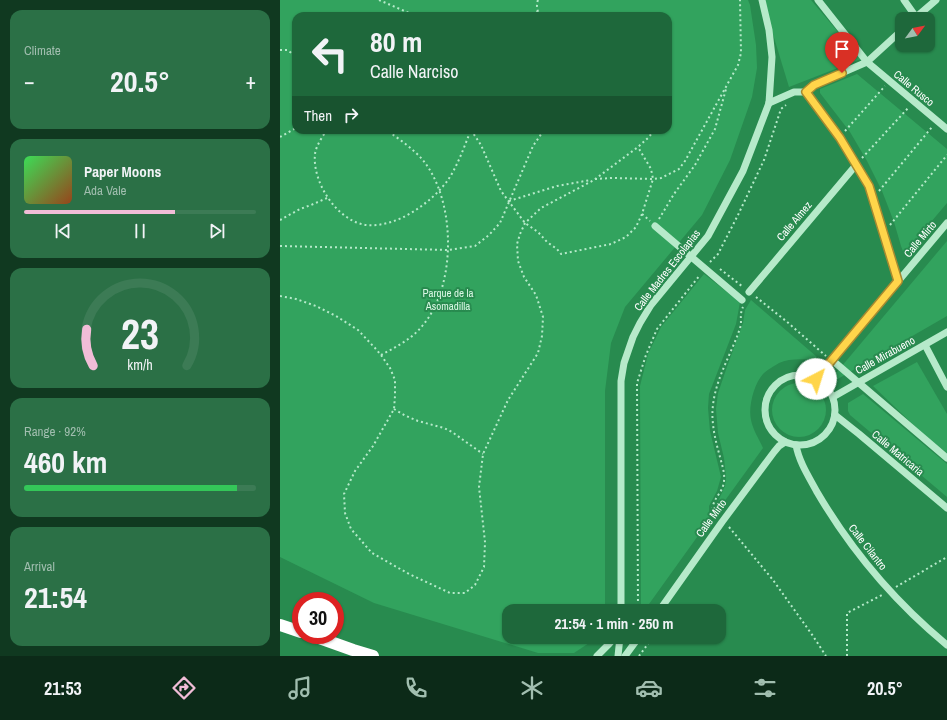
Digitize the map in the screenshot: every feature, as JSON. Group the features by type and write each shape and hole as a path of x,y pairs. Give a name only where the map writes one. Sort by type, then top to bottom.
{"highway":[{"path":"280,625 292,629"},
{"path":"334,644 357,653 373,656"}],"street":[{"name":"Calle Madres Escolapias","path":"621,604 621,381 624,363 633,337 651,305 708,236 743,171 769,103 772,57 769,30 762,0"},
{"path":"818,0 867,62"},
{"path":"904,0 911,12"},
{"path":"922,12 936,0"},
{"path":"769,103 794,92 806,92 814,85 867,62 895,36"},
{"name":"Calle Rusco","path":"867,62 947,130"},
{"path":"806,92 840,138 869,186 898,281"},
{"name":"Calle Almez","path":"749,292 856,165"},
{"name":"Calle Mirto","path":"816,379 947,223"},
{"path":"655,226 742,300"},
{"name":"Calle Mirabueno","path":"833,397 947,332"},
{"path":"925,345 947,387"},
{"path":"832,360 947,458"},
{"path":"797,375 816,379 826,386 833,397 835,415 831,426 817,441 796,445 785,442 770,428 766,419 765,409 771,390 778,382 787,377 797,375"},
{"name":"Calle Matricaria","path":"835,415 947,508"},
{"name":"Calle Mirto","path":"664,604 769,458 778,446 785,442"},
{"name":"Calle Cilantro","path":"796,445 801,462 830,513 851,543 890,591 947,645"},
{"path":"597,656 609,644"},
{"path":"618,656 619,644"},
{"path":"624,656 633,644"}],"path":[{"path":"379,0 407,12"},
{"path":"538,0 538,12"},
{"path":"509,201 557,186 612,178 661,178 679,169 685,161 738,65 740,53 740,0"},
{"path":"280,50 287,50 292,53"},
{"path":"840,138 889,81"},
{"path":"655,226 674,194 695,164 715,129 727,86"},
{"path":"706,268 718,254 764,160 781,109 790,102"},
{"path":"856,165 914,102"},
{"path":"873,199 937,121"},
{"path":"280,137 292,130"},
{"path":"324,134 319,143 315,162 319,181 328,198 339,211 350,219 365,224 378,225 395,220 412,212 426,203 440,190 456,165 469,134"},
{"path":"381,355 410,338 424,324 438,299 448,262 446,218 440,190 434,176 422,158 392,134"},
{"path":"474,134 481,145 501,191 525,223 538,232 547,242 562,254 611,244 626,236 636,227 642,214 653,179 651,169 638,147"},
{"path":"280,246 448,250 475,246 490,235 500,223 533,146 541,134"},
{"path":"280,296 296,299 316,306 336,316 358,330 381,355 390,368 395,380 394,409 373,446 355,472 344,494 345,513 351,529 372,553 409,574 450,594 465,593 475,585 484,567 485,542 479,487 483,454 508,400 538,353 542,336 543,317 536,295 524,277 518,261 517,244 520,234 525,223 541,208 594,180 638,147 651,134"},
{"path":"884,233 947,155"},
{"path":"280,220 300,209 328,198"},
{"path":"716,266 786,321 832,360"},
{"path":"638,604 637,383 646,355 657,329 701,274"},
{"path":"717,518 713,515 712,508 724,483 724,472 713,423 714,398 719,379 741,325 740,317 746,302 742,300"},
{"path":"394,409 406,416 452,432 483,454"},
{"path":"729,527 773,580 826,656"},
{"path":"847,656 847,613 890,591 947,557"},
{"path":"639,656 648,644"}],"green space":[{"name":"Parque de la Asomadilla","path":"280,0 748,0 756,45 757,68 752,97 730,160 702,215 625,307 611,343 605,391 605,604 502,604 502,642 374,603 280,557"},
{"path":"765,0 811,0 861,59 789,87 772,31"},
{"path":"857,74 947,149 947,203 904,254 882,191 867,161 850,132 820,93 820,89"},
{"path":"947,241 947,316 836,380 834,377 836,373"},
{"path":"704,274 740,302 736,324 709,394 708,408 710,431 721,477 717,491 709,506 710,519 649,604 641,604 640,386 648,354 661,327"},
{"path":"751,300 817,357 815,360 797,359 783,361 766,371 760,378 752,396 750,415 753,427 763,448 716,513 715,508 725,486 726,478 724,458 718,433 716,409 718,393 743,323 745,310"},
{"path":"917,362 947,414 947,453 923,434 873,386"},
{"path":"794,383 804,383 814,387 822,395 826,405 826,415 822,425 814,433 804,437 794,437 784,433 776,425 772,415 772,405 776,395 784,387"},
{"path":"863,394 947,464 947,497 850,415 848,411 848,403"},
{"name":"Parque de la Asomadilla","path":"508,644 588,644 574,653 538,653"}],"route":[{"path":"816,379 898,281 869,186 840,138 806,92 814,85 842,73"}]}
